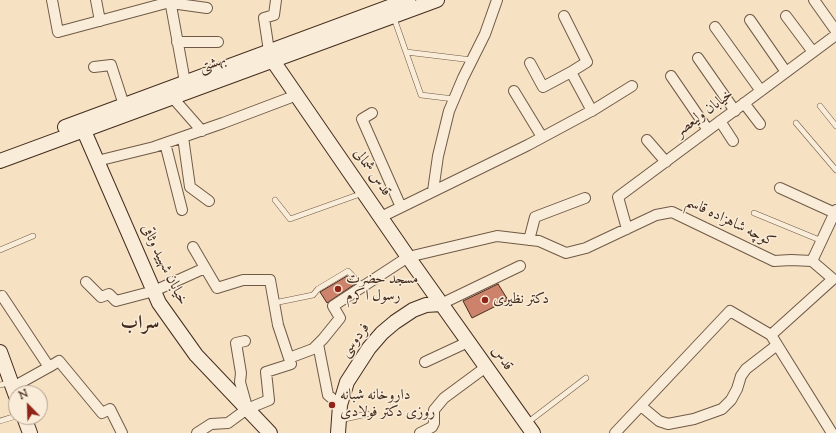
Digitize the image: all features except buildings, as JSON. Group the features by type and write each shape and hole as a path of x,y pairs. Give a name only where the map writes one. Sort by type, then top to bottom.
{"street":[{"path":"52,0 58,32 170,2 207,8"},
{"path":"96,0 100,21"},
{"path":"271,56 264,18 274,15 276,0"},
{"name":"بهشتی","path":"0,161 173,98 271,56 399,5 437,0"},
{"path":"432,191 438,156 449,111 485,34 497,0"},
{"path":"814,0 836,31"},
{"path":"170,2 185,82"},
{"path":"530,63 543,87 587,62 564,16"},
{"path":"786,16 813,52"},
{"path":"750,20 786,72"},
{"path":"715,27 761,91"},
{"name":"خیابان ولیعصر","path":"627,229 618,197 836,35"},
{"path":"177,42 218,42"},
{"name":"بهشتی","path":"0,151 185,82 271,56"},
{"name":"قدس شمالی","path":"271,56 441,304"},
{"path":"698,58 734,111"},
{"path":"94,67 111,65 124,105"},
{"path":"571,72 592,111"},
{"path":"671,76 708,130"},
{"path":"381,217 592,111 632,86"},
{"path":"514,91 542,137"},
{"path":"97,161 165,143 297,95"},
{"path":"173,98 202,130"},
{"path":"744,103 760,124"},
{"path":"372,113 362,119 401,207"},
{"path":"720,121 733,141"},
{"name":"خیابان شهیید وثاقی","path":"84,130 159,303 196,355 270,433"},
{"path":"183,137 190,187 208,201"},
{"path":"647,140 666,162"},
{"path":"165,143 182,210"},
{"path":"771,335 833,279 812,261 835,212 780,188"},
{"path":"529,240 535,217 585,198"},
{"name":"کوچه شاهزاده قاسم","path":"318,344 340,318 333,306 408,257 497,236 539,241 566,253 586,248 656,215 672,212 774,261 812,261"},
{"path":"193,247 217,288 243,280 270,280 278,325 291,364 266,372 270,400 247,409 228,423 211,424 197,433"},
{"path":"441,304 520,266"},
{"path":"86,282 101,297 109,294 116,302 154,291 205,268"},
{"path":"0,297 2,296 49,367"},
{"name":"قدس","path":"441,304 529,428"},
{"name":"فردوسی","path":"339,427 340,405 347,382 360,361 382,333 413,310 426,305 441,304"},
{"path":"615,433 730,311 771,335 832,433"},
{"path":"245,341 236,343 241,373 240,382 247,409"},
{"path":"425,362 468,342"},
{"path":"289,358 313,348 318,344 328,395 340,405"},
{"path":"641,406 659,421 668,424 694,419 722,409 731,400 737,389 741,376 746,369 762,355 777,346"},
{"path":"0,352 9,385"},
{"path":"16,385 59,361 102,413 110,409 122,433"},
{"path":"420,433 433,430 434,410 444,398 486,367"}],"lane":[{"path":"399,5 406,52 421,95 454,99"},
{"path":"406,52 472,60"},
{"path":"820,106 836,126"},
{"path":"796,123 836,170"},
{"path":"275,200 290,219 364,193"},
{"path":"754,213 822,241"},
{"path":"0,250 33,236"},
{"path":"274,303 313,295 318,289 348,271 362,286"},
{"path":"529,428 586,378"},
{"path":"339,427 367,414"}],"place":[{"name":"مسجد حضرت رسول اکرم","path":"338,289"},
{"name":"دکتر نظیری","path":"485,300"},
{"name":"داروخانه شبانه روزی دکتر فولادی","path":"332,405"}],"district":[{"name":"سراب","path":"140,325"}]}
